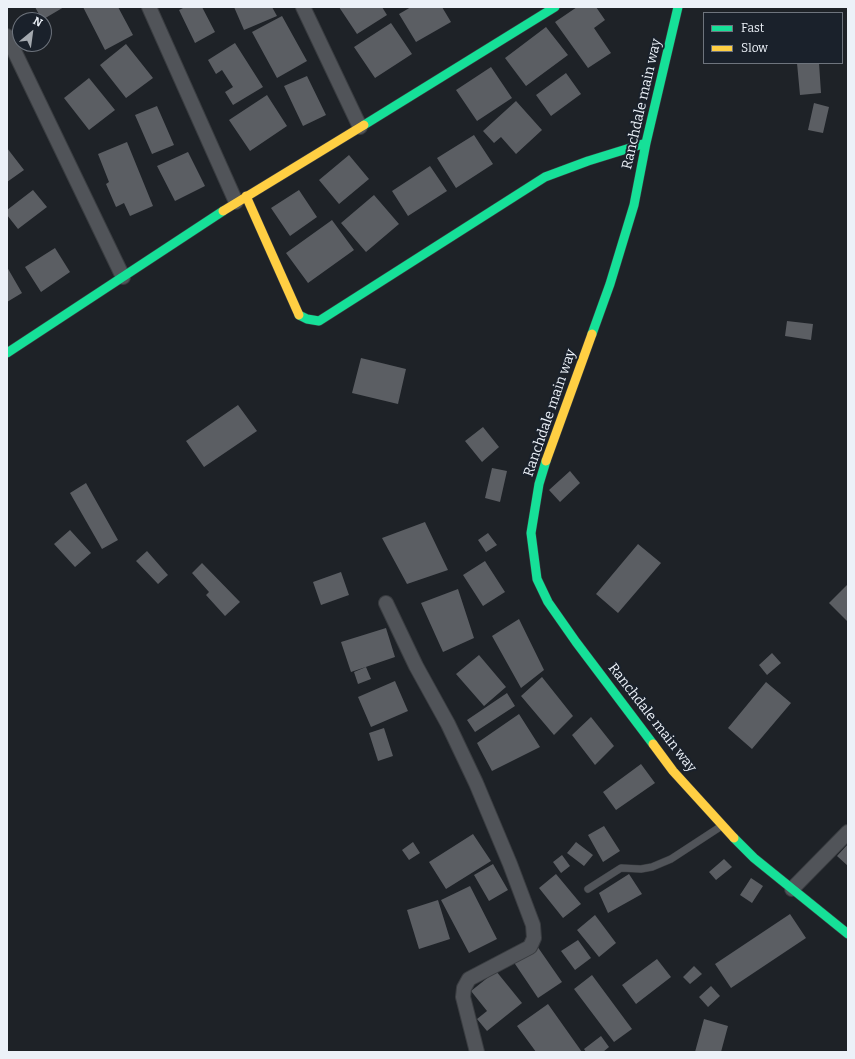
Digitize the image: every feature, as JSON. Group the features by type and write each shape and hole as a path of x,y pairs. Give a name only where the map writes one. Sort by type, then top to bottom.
{"street":[{"path":"149,7 298,314 307,319 319,321 545,177 588,160 646,143"},
{"path":"303,7 360,127"},
{"path":"7,353 241,199 555,7"},
{"name":"Ranchdale main way","path":"678,7 646,143 634,205 612,277 549,452 539,484 531,533 537,579 548,602 576,642 673,771 722,826 754,858 848,934"},
{"path":"7,36 123,276"},
{"path":"386,603 416,666 448,724 476,783 510,864 533,925 534,938 530,947 469,979 464,988 463,997 477,1052"},
{"path":"792,889 848,832"}],"lane":[{"path":"588,889 621,868 641,869 652,867 671,859 722,826"}],"building":[{"path":"35,7 64,7 52,14 52,12 38,12"},
{"path":"83,7 118,7 133,35 105,50"},
{"path":"185,7 202,7 215,32 195,43 179,10"},
{"path":"234,7 272,7 277,16 244,30"},
{"path":"339,7 382,7 387,15 357,34"},
{"path":"411,7 442,7 451,22 416,42 399,14"},
{"path":"577,7 596,7 605,20 594,28 611,53 588,68 555,22"},
{"path":"282,16 307,61 277,78 252,32"},
{"path":"391,23 412,54 375,78 354,47"},
{"path":"546,27 568,55 526,86 505,58"},
{"path":"235,43 263,87 233,105 225,92 233,87 222,70 216,74 208,60"},
{"path":"126,44 153,78 126,98 100,65"},
{"path":"797,64 819,64 821,93 800,95"},
{"path":"491,67 512,98 477,121 456,90"},
{"path":"566,73 581,94 551,116 536,95"},
{"path":"307,76 326,115 303,126 284,86"},
{"path":"89,78 115,110 89,130 64,98"},
{"path":"267,95 287,126 250,151 229,120"},
{"path":"516,101 542,130 516,154 501,137 494,143 483,131"},
{"path":"814,103 829,107 823,133 808,130"},
{"path":"157,106 174,145 152,154 135,115"},
{"path":"474,135 493,164 456,188 437,158"},
{"path":"127,142 153,206 130,216 124,203 116,207 106,184 109,182 98,154"},
{"path":"7,148 24,170 7,182"},
{"path":"188,152 205,186 175,201 157,166"},
{"path":"349,155 369,179 339,204 319,180"},
{"path":"430,166 447,191 408,216 392,191"},
{"path":"33,190 47,207 18,229 7,215 7,210"},
{"path":"299,190 317,217 290,236 271,208"},
{"path":"374,195 399,224 366,252 341,223"},
{"path":"332,220 354,250 308,283 286,253"},
{"path":"55,248 70,272 41,292 25,267"},
{"path":"7,267 22,293 7,302"},
{"path":"787,321 813,324 811,340 785,336"},
{"path":"361,358 406,369 398,404 352,393"},
{"path":"238,405 257,431 204,467 186,441"},
{"path":"483,427 499,447 482,462 465,441"},
{"path":"492,468 507,471 500,502 485,498"},
{"path":"570,471 580,483 560,502 549,490"},
{"path":"86,483 118,540 102,549 70,493"},
{"path":"425,522 448,570 407,584 382,538"},
{"path":"70,530 91,553 75,567 54,544"},
{"path":"488,533 497,545 486,552 478,540"},
{"path":"638,544 661,563 618,613 596,594"},
{"path":"147,551 168,575 158,584 136,561"},
{"path":"485,561 505,592 483,606 463,575"},
{"path":"202,563 240,602 225,616 206,595 209,592 192,573"},
{"path":"341,572 349,595 321,605 313,582"},
{"path":"848,584 848,622 829,603"},
{"path":"458,589 474,638 443,652 421,603"},
{"path":"519,619 544,670 521,688 492,636"},
{"path":"386,628 395,657 351,672 341,642"},
{"path":"772,653 781,663 767,675 759,665"},
{"path":"479,655 506,687 484,706 456,674"},
{"path":"366,667 371,679 358,684 354,672"},
{"path":"542,677 573,716 554,735 521,696"},
{"path":"395,681 408,711 371,727 358,697"},
{"path":"766,682 791,703 752,749 728,728"},
{"path":"507,693 515,706 475,732 467,720"},
{"path":"519,714 540,747 492,771 477,743"},
{"path":"591,717 614,746 595,765 572,735"},
{"path":"384,728 393,756 378,761 369,733"},
{"path":"641,764 655,783 616,810 603,792"},
{"path":"604,826 620,851 603,862 588,835"},
{"path":"473,834 491,861 446,889 429,862"},
{"path":"413,842 420,853 409,860 402,850"},
{"path":"576,842 593,855 584,866 567,853"},
{"path":"848,844 848,866 837,856"},
{"path":"562,855 570,866 561,873 553,862"},
{"path":"724,859 732,867 716,880 709,872"},
{"path":"493,864 508,890 489,901 474,875"},
{"path":"556,874 581,904 563,918 539,888"},
{"path":"629,874 642,894 608,913 599,893"},
{"path":"751,878 763,886 752,903 740,895"},
{"path":"470,886 497,939 469,953 441,900"},
{"path":"438,900 450,939 419,949 407,910"},
{"path":"790,914 806,938 731,988 715,964"},
{"path":"595,915 616,943 599,957 577,930"},
{"path":"578,940 591,958 575,970 561,951"},
{"path":"537,946 562,982 538,998 513,961"},
{"path":"657,959 671,977 636,1004 622,985"},
{"path":"694,966 702,974 690,984 683,977"},
{"path":"496,971 522,1003 487,1031 477,1019 487,1011 471,991"},
{"path":"592,975 632,1029 614,1042 574,989"},
{"path":"711,986 720,996 708,1007 699,997"},
{"path":"548,1004 582,1052 536,1052 517,1026"},
{"path":"704,1019 728,1026 721,1052 695,1052"},
{"path":"601,1036 609,1047 603,1052 586,1052 584,1049"}],"traffic: fast":[{"path":"364,125 555,7"},
{"path":"592,334 610,284 634,205 646,143 678,7"},
{"path":"299,315 307,319 319,321 545,177 588,161 646,143"},
{"path":"7,353 223,211"},
{"path":"546,461 539,484 531,533 537,579 548,602 576,642 653,744"},
{"path":"734,838 754,858 848,934"}],"traffic: slow":[{"path":"223,211 364,125"},
{"path":"246,196 299,315"},
{"path":"546,461 592,334"},
{"path":"653,744 673,771 734,838"}]}
